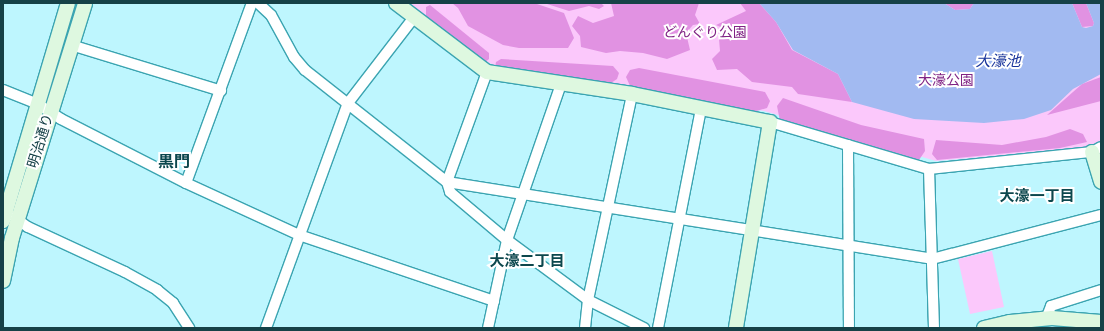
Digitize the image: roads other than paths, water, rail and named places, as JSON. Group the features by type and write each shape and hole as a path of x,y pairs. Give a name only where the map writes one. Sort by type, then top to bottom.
{"street":[{"name":"明治通り","path":"3,281 7,217 44,107 68,3"},
{"name":"明治通り","path":"44,107 72,45 85,3"},
{"path":"186,183 252,3"},
{"path":"258,3 271,15 294,57 305,70 447,182 932,259 1101,215"},
{"path":"396,3 415,16 471,62 487,72 632,94 770,122 929,169 1096,150 1101,182"},
{"path":"266,328 348,104 415,16"},
{"path":"72,45 221,91"},
{"path":"487,72 447,182 450,192 507,240 588,300 644,328"},
{"path":"488,328 507,240 561,84"},
{"path":"3,90 44,107 61,119 186,183 299,235 494,301"},
{"path":"585,328 588,300 632,94"},
{"path":"658,328 700,108"},
{"path":"736,328 770,122"},
{"path":"848,145 849,328"},
{"path":"929,169 934,328"},
{"path":"7,217 125,272 157,290 173,303 188,328"},
{"path":"1046,319 1051,306 1101,290"},
{"path":"984,328 1010,322 1046,319 1101,322"}],"water":[{"name":"大濠池","path":"759,3 944,3 955,10 970,9 974,3 1072,3 1082,27 1086,28 1093,26 1094,23 1086,3 1101,3 1101,74 1073,89 1051,110 1024,119 984,123 914,119 852,102 838,74 793,50 776,22"}],"district":[{"name":"黒門","path":"174,162"},
{"name":"大濠一丁目","path":"1037,197"},
{"name":"大濠二丁目","path":"527,262"}],"park label":[{"name":"どんぐり公園","path":"705,33"},
{"name":"大濠公園","path":"946,81"}]}
